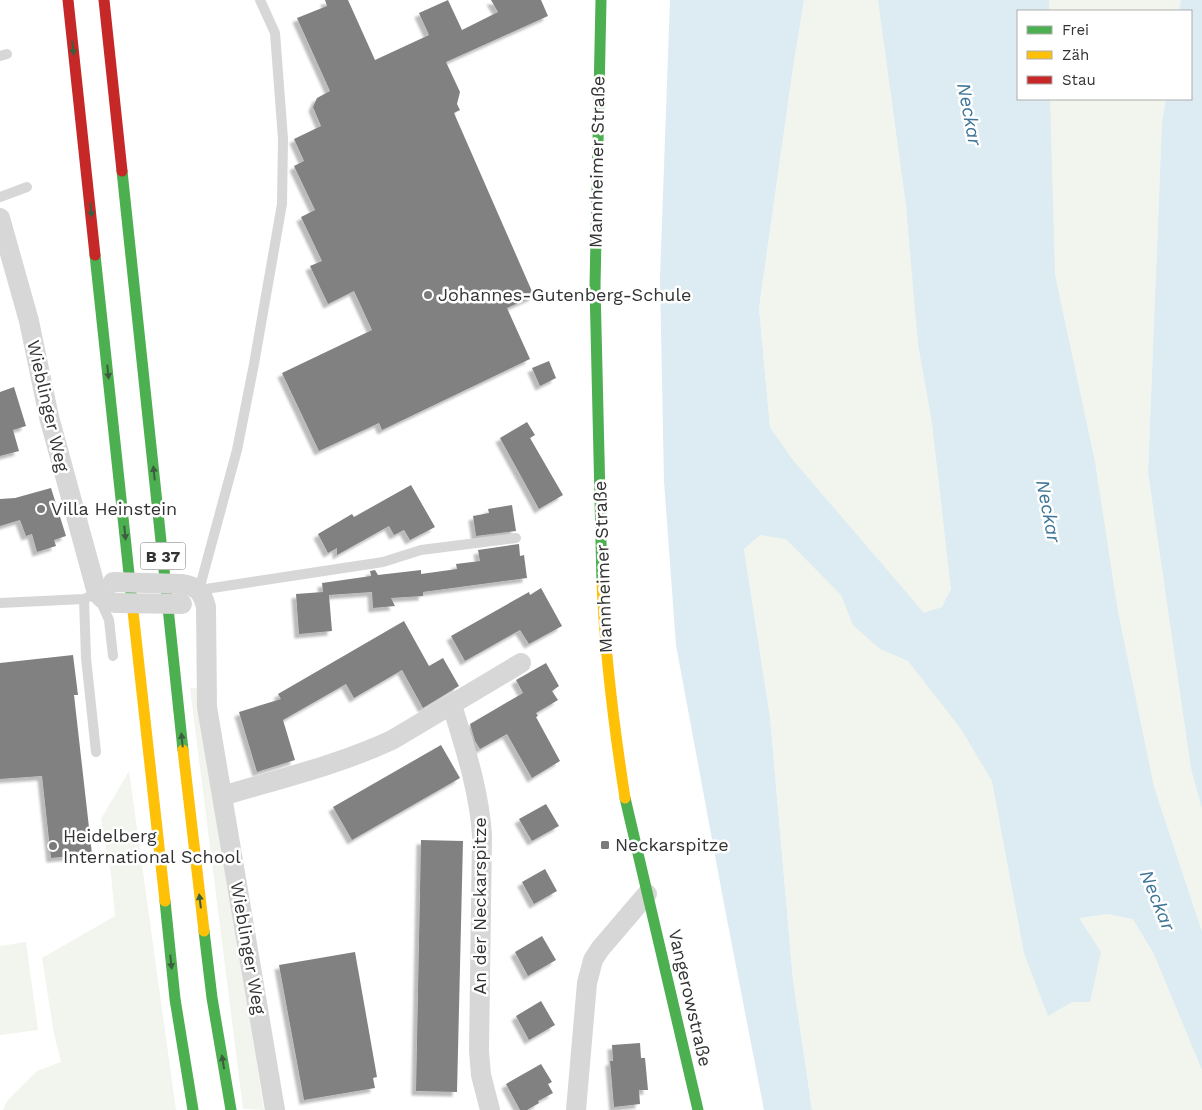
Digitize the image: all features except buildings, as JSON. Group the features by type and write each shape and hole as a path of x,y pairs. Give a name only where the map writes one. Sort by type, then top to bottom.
{"main road":[{"name":"B 37","path":"68,0 174,989 193,1110"},
{"name":"B 37","path":"104,0 195,864 212,998 230,1110"},
{"name":"Mannheimer Straße","path":"601,0 595,286 601,565 605,648 614,729 626,805 647,894"},
{"name":"Vangerowstraße","path":"647,894 698,1110"}],"street":[{"name":"Wieblinger Weg","path":"0,218 28,321 59,455 98,591"},
{"path":"98,591 196,593"},
{"path":"98,591 103,599 116,603 182,604 196,593"},
{"name":"Wieblinger Weg","path":"196,593 207,707 275,1110"},
{"path":"222,796 374,749 521,664"},
{"name":"An der Neckarspitze","path":"452,705 477,792 480,811 482,835 479,1052 481,1075 490,1110"},
{"path":"576,1110 587,984 593,960 600,949 647,894"}],"lane":[{"path":"260,0 275,33 283,139 282,204 237,450 196,593 383,562 421,550 516,538"},
{"path":"0,197 27,187"},
{"path":"0,603 98,591"},
{"path":"98,591 109,620 114,656"},
{"path":"96,752 86,658 98,591"}],"shaded area":[{"path":"804,0 1181,0 1179,10 1017,10 1017,100 1166,100 1162,121 1148,472 1202,809 1202,1110 812,1110 793,980 770,717 744,549 775,434 770,427 759,308"},
{"path":"190,688 199,688 211,781 264,1110 243,1109"},
{"path":"129,771 176,1110 3,1110 7,1101 37,1071 61,1062 54,1034 42,958 115,916 111,874 101,819"},
{"path":"26,942 38,1030 0,1035 0,946"}],"water":[{"name":"Neckar","path":"670,0 804,0 759,308 770,427 792,459 924,613 942,607 951,589 932,423 918,344 906,205 878,0 1049,0 1049,10 1017,10 1017,100 1050,100 1055,275 1095,462 1118,612 1154,787 1202,932 1202,1070 1154,954 1133,919 1107,914 1079,918 1101,952 1090,1002 1072,1002 1048,1016 1024,953 992,781 961,729 908,661 880,649 853,625 841,595 786,539 760,535 744,549 770,717 793,980 812,1110 764,1110 676,645 664,481 660,278"},
{"path":"1181,0 1202,0 1202,809 1191,768 1148,472 1162,121 1166,100 1192,100 1192,10 1179,10"}],"traffic: fast":[{"path":"601,0 595,286 602,583"},
{"path":"122,171 183,750"},
{"path":"95,255 132,602"},
{"path":"625,798 698,1110"},
{"path":"165,901 175,999 193,1110"},
{"path":"204,931 212,998 231,1110"}],"traffic: slow":[{"path":"602,583 610,691 625,798"},
{"path":"132,602 165,901"},
{"path":"183,750 204,931"}],"traffic: jam":[{"path":"68,0 95,255"},
{"path":"104,0 122,171"}],"place":[{"name":"Johannes-Gutenberg-Schule","path":"428,295"},
{"name":"Villa Heinstein","path":"41,509"},
{"name":"Neckarspitze","path":"605,845"},
{"name":"Heidelberg International School","path":"53,846"}]}
